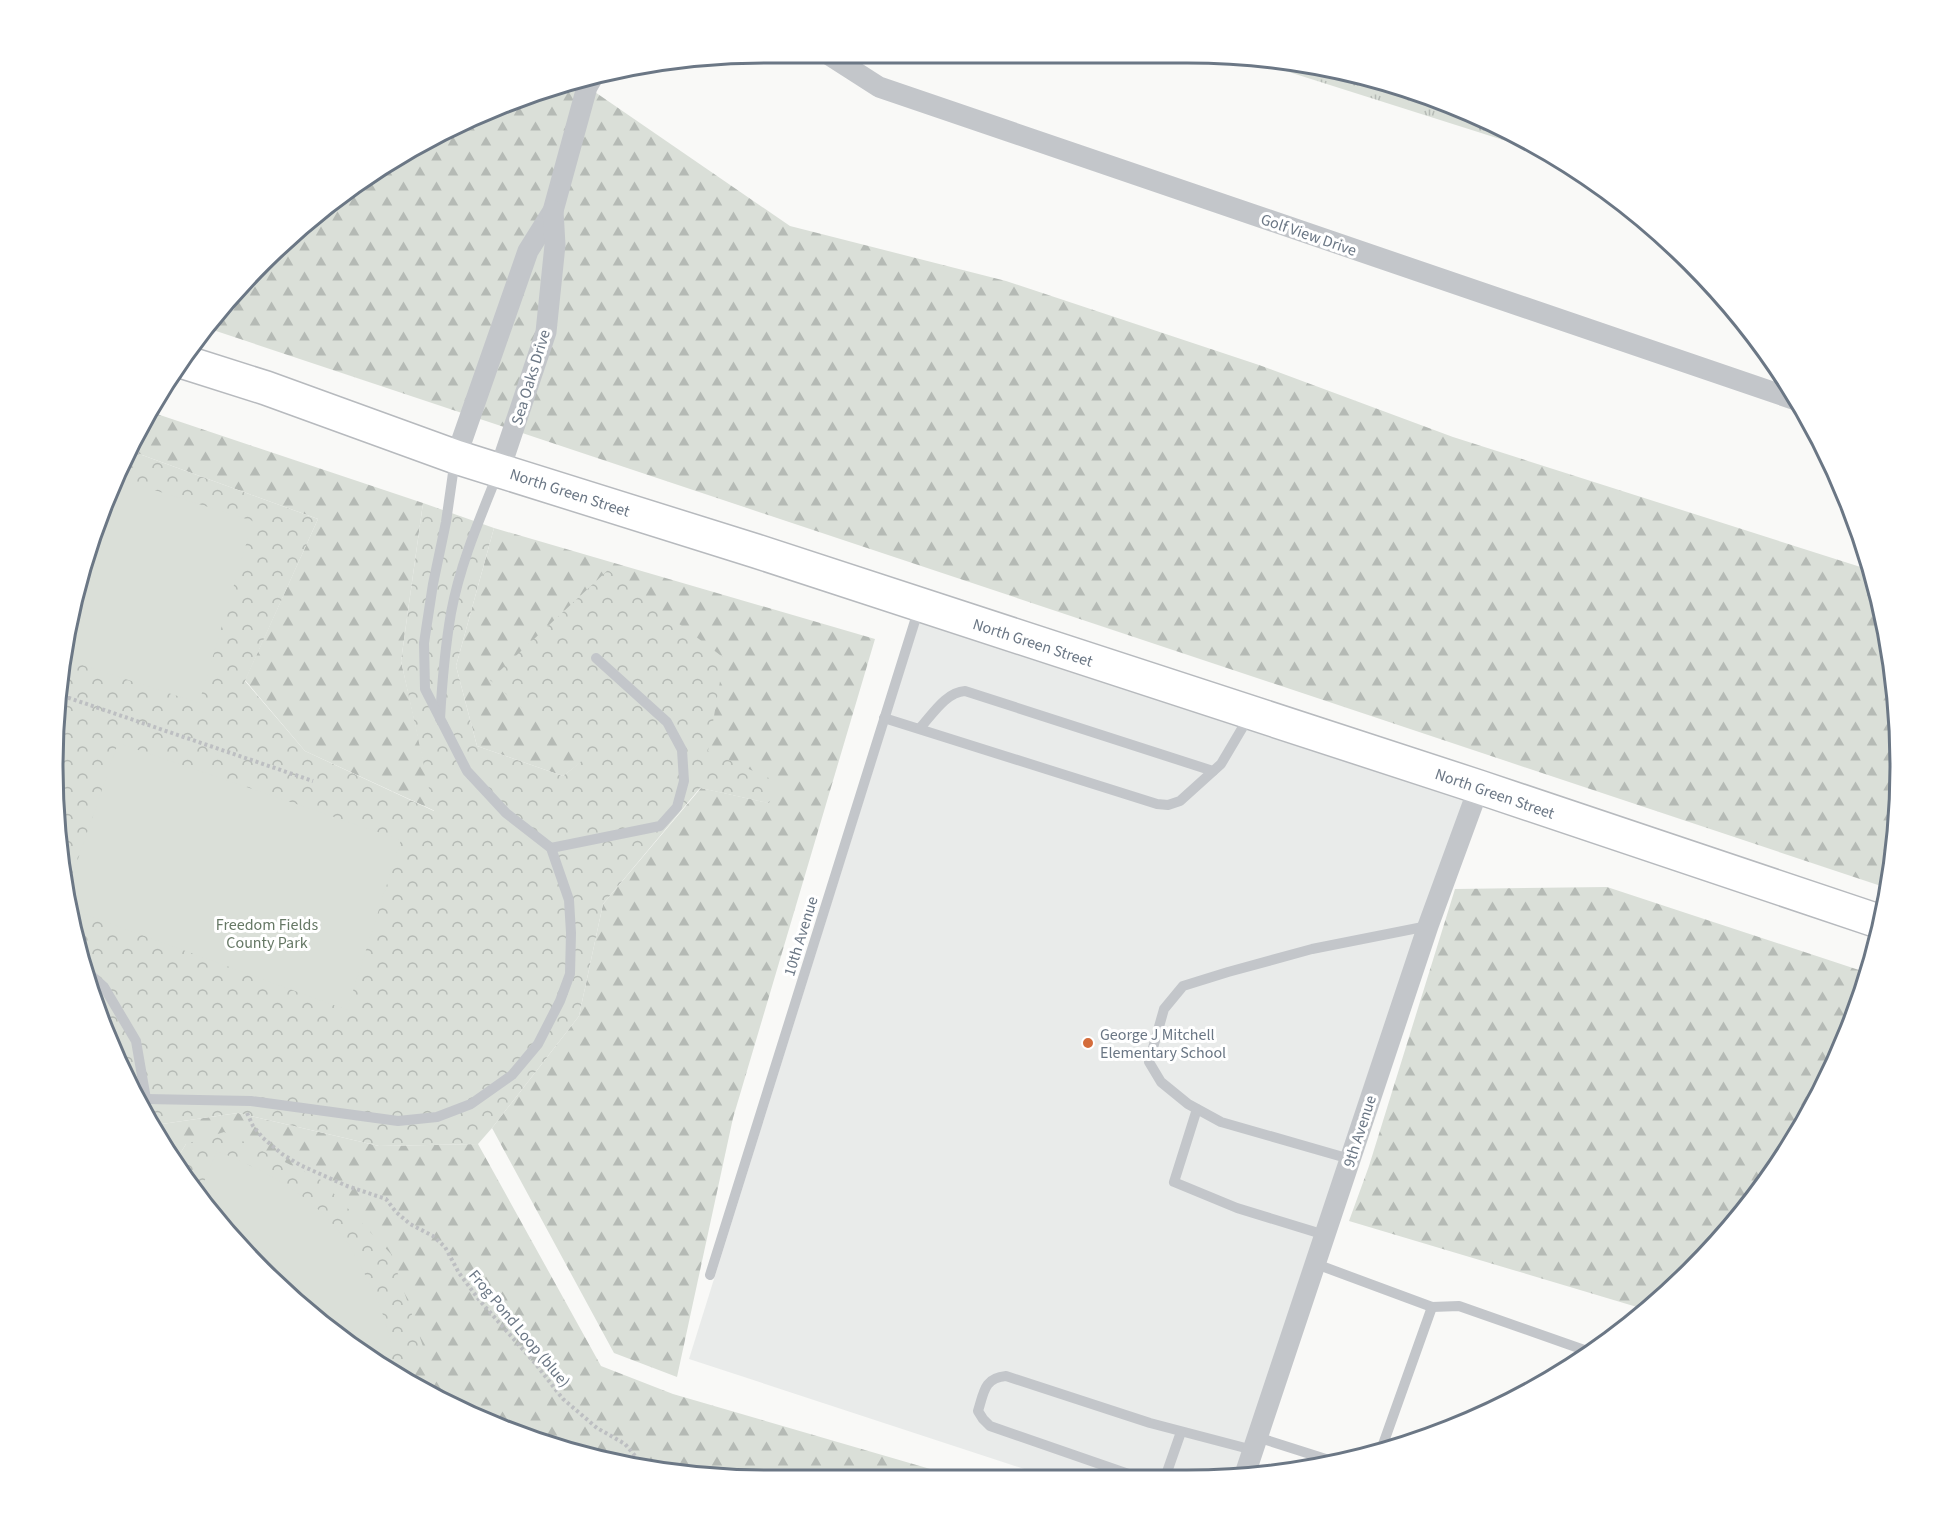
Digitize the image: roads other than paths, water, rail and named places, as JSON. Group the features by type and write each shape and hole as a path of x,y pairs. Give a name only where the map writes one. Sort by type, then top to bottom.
{"main road":[{"name":"North Green Street","path":"190,364 266,388 456,457 500,469 1479,787 1873,919"}],"street":[{"name":"Golf View Drive","path":"842,63 879,87 1784,396"},
{"name":"Sea Oaks Drive","path":"456,457 528,251 553,210 587,86"},
{"name":"Sea Oaks Drive","path":"500,469 546,332 555,245 553,210"},
{"name":"9th Avenue","path":"1247,1467 1428,926 1479,787"}],"lane":[{"path":"147,1099 240,1101 398,1121 437,1117 471,1104 512,1075 538,1044 560,1001 570,974 572,933 569,900 551,848 506,813 467,771 425,689 424,643 456,457"},
{"path":"440,719 443,667 451,611 477,524 500,469"},
{"name":"10th Avenue","path":"710,1275 919,606"},
{"path":"551,848 660,826 677,807 684,781 682,750 667,722 596,658"},
{"path":"920,728 956,691 965,691 1213,771"},
{"path":"884,718 1157,804 1168,805 1180,801 1221,764 1251,713"},
{"path":"1350,1160 1221,1122 1197,1109 1161,1082 1149,1062 1164,1009 1183,986 1312,949 1428,926"},
{"path":"96,980 104,987 136,1041 145,1096"},
{"path":"1197,1109 1174,1182 1237,1208 1325,1235"},
{"path":"1316,1264 1432,1307 1459,1306 1580,1349"},
{"path":"1384,1442 1432,1307"},
{"path":"1117,1470 990,1426 978,1411 987,1384 995,1377 1006,1376 1181,1432 1317,1457"},
{"path":"1168,1470 1181,1432"}],"place":[{"name":"George J Mitchell Elementary School","path":"1088,1043"}],"park label":[{"name":"Freedom Fields County Park","path":"267,933"}]}
